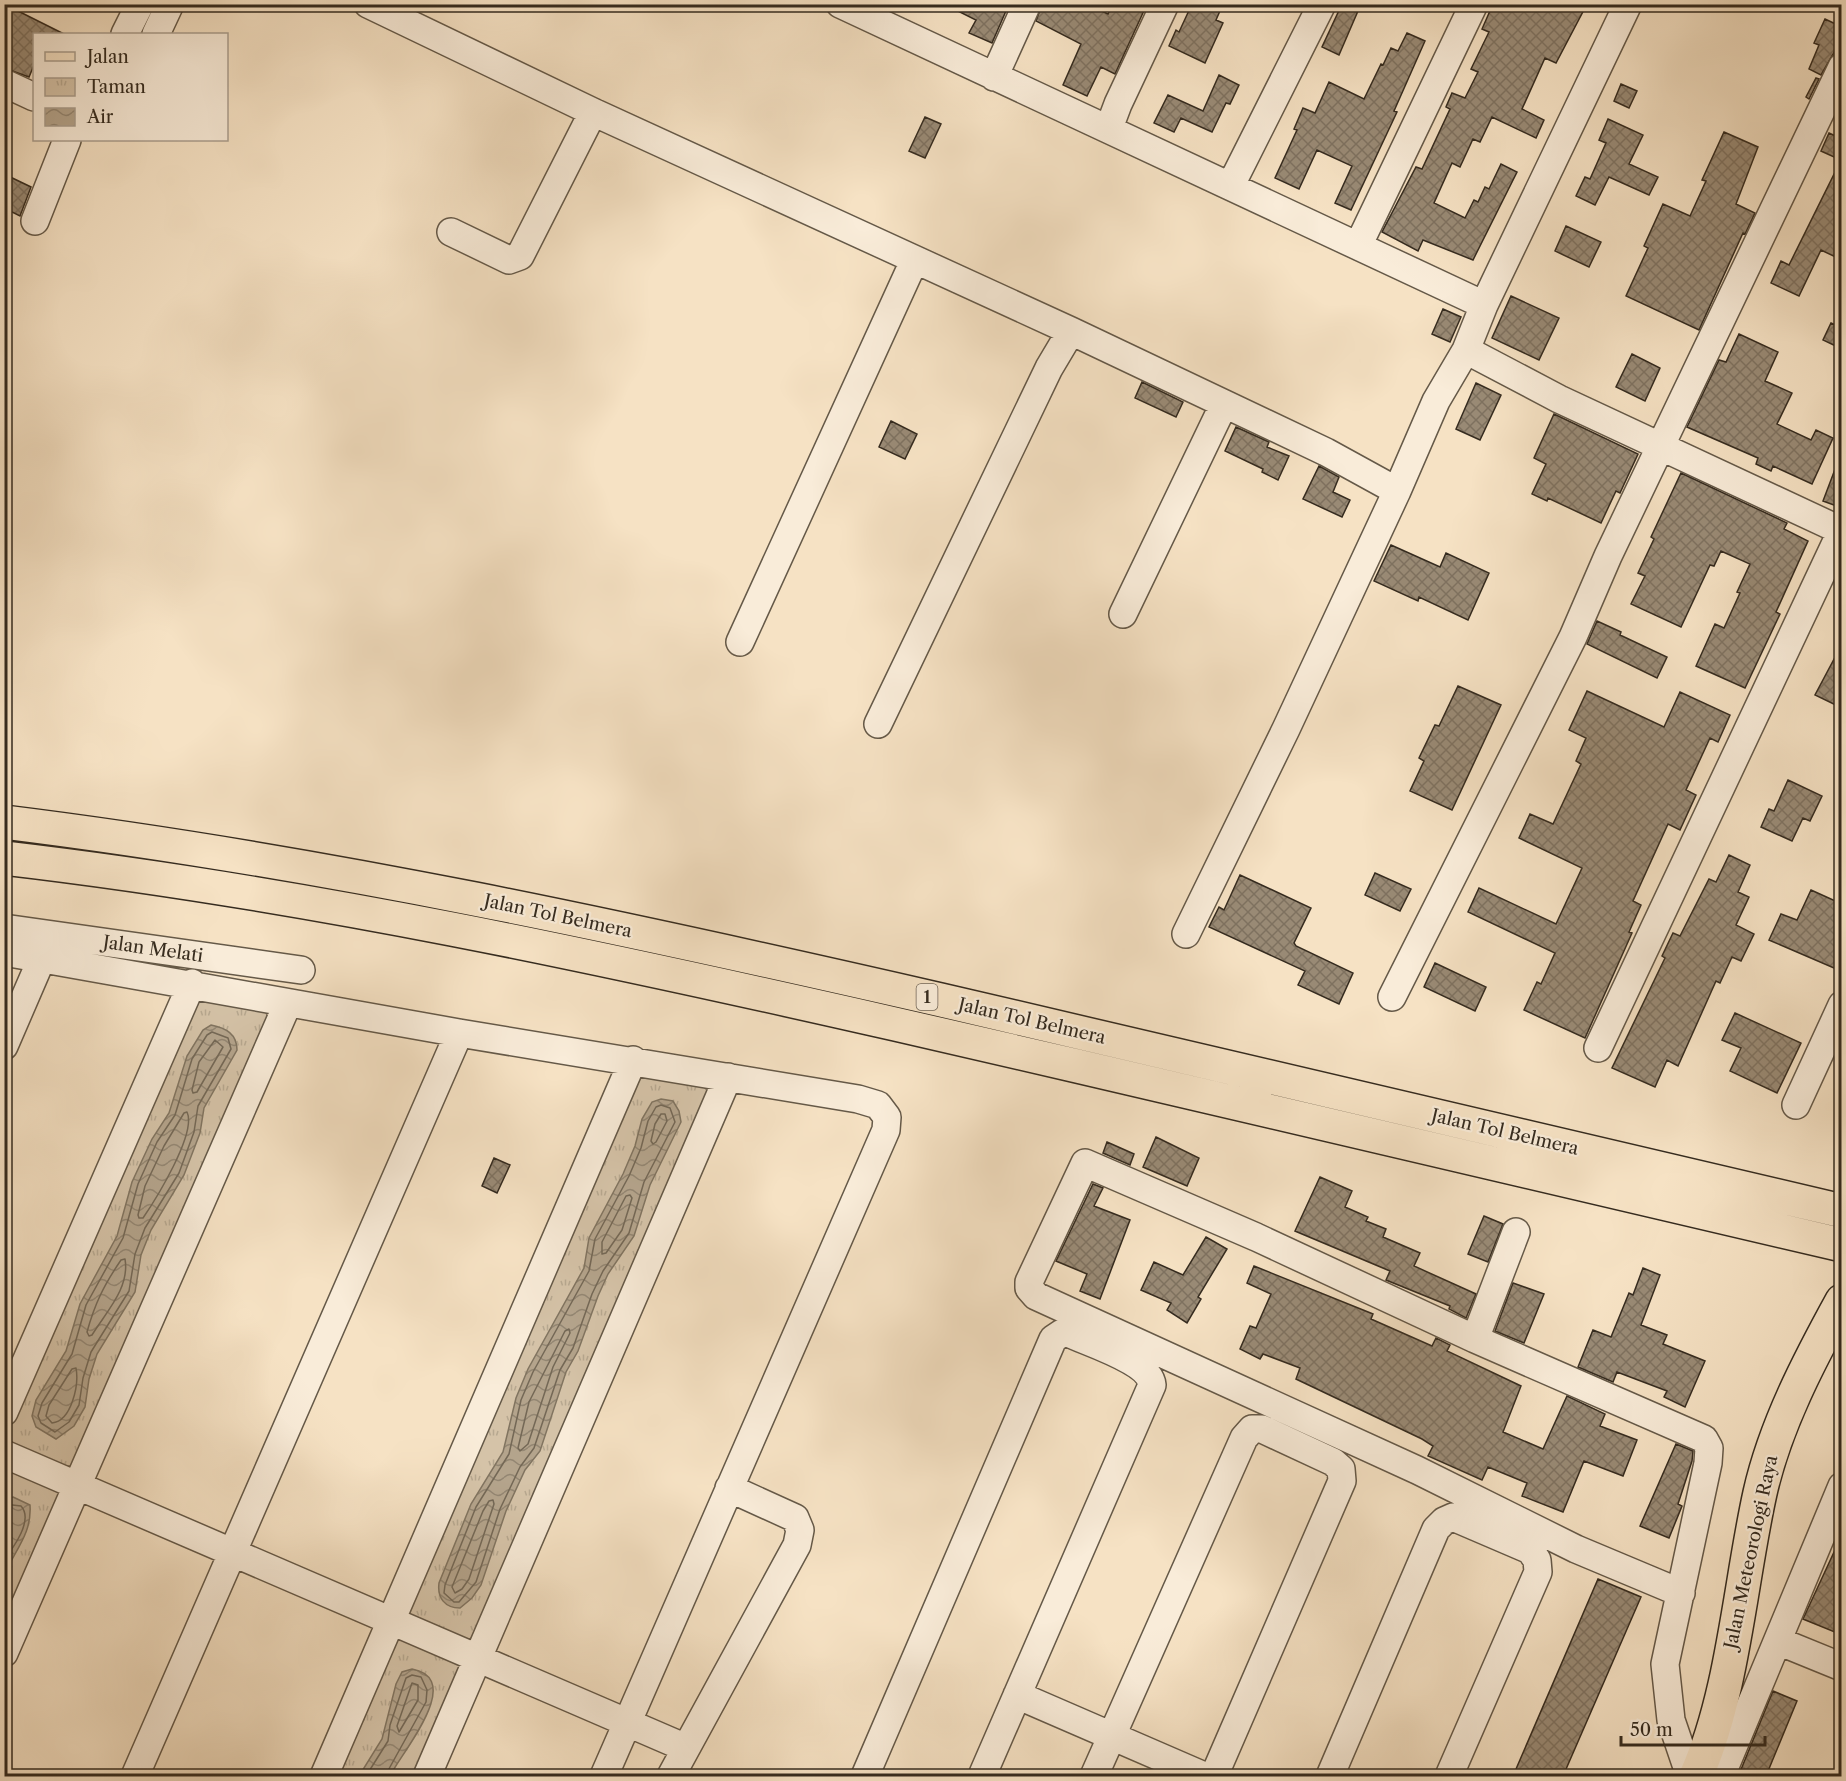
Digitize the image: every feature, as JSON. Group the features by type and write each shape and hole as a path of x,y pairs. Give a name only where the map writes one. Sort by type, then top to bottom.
{"main road":[{"name":"Jalan Tol Belmera","path":"4,822 187,847 558,915 1228,1066 1842,1211"},
{"name":"Jalan Tol Belmera","path":"4,858 207,885 533,945 755,992 1201,1093 1842,1245"},
{"name":"Jalan Meteorologi Raya","path":"1696,1776 1716,1717 1768,1462 1792,1401 1839,1307"}],"street":[{"path":"126,33 140,4"},
{"path":"156,33 170,4"},
{"path":"368,4 593,112 1071,331 1326,452 1397,490"},
{"path":"840,4 874,11 994,77 1109,128 1484,305"},
{"path":"994,77 1027,4"},
{"path":"1109,128 1165,4"},
{"path":"1231,185 1322,4"},
{"path":"1358,246 1474,4"},
{"path":"1186,934 1286,729 1436,401 1466,350 1484,305 1628,4"},
{"path":"1392,997 1573,638 1608,556 1842,66"},
{"path":"4,83 33,97"},
{"path":"451,232 509,260 520,256 593,112"},
{"path":"35,221 66,141"},
{"path":"740,642 914,261"},
{"path":"878,723 1049,368 1071,331"},
{"path":"1466,350 1559,399 1841,531 1598,1048"},
{"path":"1123,614 1224,404"},
{"name":"Jalan Melati","path":"4,928 301,970"},
{"path":"4,951 192,983 288,1003 459,1033 858,1099 878,1105 887,1117 886,1130 604,1776"},
{"path":"4,1046 42,958"},
{"path":"4,1412 192,983"},
{"path":"4,1653 288,1003"},
{"path":"1796,1105 1842,1005"},
{"path":"135,1776 459,1033"},
{"path":"324,1776 633,1060"},
{"path":"427,1776 728,1077"},
{"path":"1681,1593 1576,1549 1417,1470 1036,1296 1029,1285 1086,1163 1256,1237 1475,1340 1704,1439 1709,1448 1708,1463 1681,1593 1665,1664 1665,1683 1671,1720 1690,1776"},
{"path":"1475,1340 1516,1232"},
{"path":"864,1776 1053,1339 1062,1333 1068,1333 1142,1366 1151,1377 1152,1385 982,1776"},
{"path":"1095,1776 1244,1438 1252,1429 1262,1429 1333,1462 1341,1469 1342,1481 1214,1776"},
{"path":"4,1454 686,1748"},
{"path":"1721,1776 1842,1486"},
{"path":"671,1776 797,1545 800,1530 795,1518 729,1488"},
{"path":"1330,1776 1436,1529 1444,1521 1453,1517 1530,1550 1537,1560 1538,1572 1449,1776"},
{"path":"1778,1641 1842,1666"},
{"path":"1017,1695 1204,1776"}],"green space":[{"path":"202,996 266,1012 269,1022 73,1466 65,1466 14,1446 9,1437 9,1428 194,1002"},
{"path":"639,1075 701,1084 708,1091 473,1638 464,1640 412,1617 408,1611"},
{"path":"5,1465 53,1485 60,1494 5,1629"},
{"path":"407,1638 456,1660 461,1666 416,1776 335,1776 392,1646 398,1640"}],"water":[{"path":"211,1025 230,1033 235,1040 237,1050 204,1108 200,1133 184,1175 151,1230 141,1255 135,1292 97,1354 89,1379 85,1407 74,1426 56,1439 36,1427 32,1416 36,1400 66,1351 80,1304 117,1236 132,1182 152,1139 169,1113 187,1056 203,1030"},
{"path":"661,1099 673,1101 679,1111 681,1122 650,1185 634,1236 608,1274 598,1296 578,1351 566,1372 540,1451 525,1470 506,1511 481,1585 472,1598 460,1608 450,1606 441,1598 439,1583 471,1504 503,1452 516,1398 528,1369 584,1268 589,1238 623,1174 635,1146 642,1119 652,1102"},
{"path":"13,1497 30,1505 30,1515 26,1532 5,1573 5,1499"},
{"path":"412,1669 427,1676 433,1687 432,1701 425,1718 390,1776 359,1776 382,1739 396,1684 402,1672"}],"building":[{"path":"4,4 62,33 33,33 33,67 29,77 4,68"},
{"path":"944,4 1009,4 992,43 969,33 976,20"},
{"path":"1042,4 1087,4 1108,14 1113,4 1147,4 1115,74 1101,67 1087,96 1063,85 1081,44 1036,21"},
{"path":"1192,4 1223,4 1216,20 1223,23 1205,63 1169,46 1176,30 1179,32"},
{"path":"1342,4 1361,4 1339,55 1322,47"},
{"path":"1493,4 1587,4 1556,63 1545,58 1522,109 1544,120 1536,138 1492,117 1480,142 1473,139 1460,167 1452,163 1434,203 1465,218 1474,200 1478,202 1485,187 1489,189 1501,164 1517,172 1473,260 1423,240 1418,251 1382,232 1416,167 1422,169 1450,109 1446,107 1452,93 1465,98 1478,72 1471,69 1489,32 1482,29"},
{"path":"1825,19 1842,27 1842,39 1821,75 1809,69 1819,45 1814,43"},
{"path":"1407,33 1425,41 1394,111 1397,112 1351,210 1335,203 1352,166 1317,150 1299,189 1275,178 1297,130 1294,129 1303,108 1315,113 1329,82 1364,99 1391,48 1398,51"},
{"path":"1219,75 1239,85 1230,104 1226,103 1212,132 1181,118 1174,132 1154,123 1168,95 1203,111"},
{"path":"1816,78 1819,79 1809,99 1806,97"},
{"path":"1621,84 1637,91 1629,108 1614,101"},
{"path":"925,117 941,124 925,158 909,151"},
{"path":"1608,119 1643,135 1629,164 1658,177 1649,195 1609,177 1595,205 1576,196 1585,177 1590,179 1606,143 1599,140"},
{"path":"1724,132 1758,147 1736,204 1755,213 1745,234 1743,233 1699,330 1626,296 1648,248 1644,246 1663,204 1690,216 1706,181 1702,180"},
{"path":"1829,133 1842,139 1842,260 1821,250 1799,296 1771,283 1781,261 1789,265 1841,160 1821,151"},
{"path":"4,174 31,187 20,216 4,208"},
{"path":"1566,226 1601,242 1589,267 1555,251"},
{"path":"1511,296 1559,318 1539,360 1492,338"},
{"path":"1443,309 1461,317 1450,342 1432,334"},
{"path":"1831,323 1842,328 1842,349 1823,340"},
{"path":"1739,334 1778,352 1765,381 1792,393 1777,424 1811,440 1816,430 1833,438 1812,484 1773,466 1771,471 1756,464 1758,458 1687,427 1719,360 1726,362"},
{"path":"1632,354 1660,368 1645,401 1616,387"},
{"path":"1142,382 1183,402 1176,417 1135,398"},
{"path":"1476,383 1501,395 1480,440 1456,429"},
{"path":"1554,414 1638,454 1620,493 1616,491 1601,523 1548,498 1547,501 1532,494 1546,464 1534,458"},
{"path":"891,421 917,434 905,459 879,447"},
{"path":"1236,427 1269,442 1267,447 1289,456 1278,480 1262,472 1263,469 1225,451"},
{"path":"1840,456 1842,457 1842,508 1823,501"},
{"path":"1319,466 1339,477 1333,492 1350,500 1342,517 1303,499"},
{"path":"1681,473 1787,523 1784,529 1808,541 1776,612 1780,614 1745,688 1696,666 1715,624 1724,628 1750,564 1721,551 1714,566 1710,565 1681,627 1631,604 1645,576 1638,573 1654,539 1651,537"},
{"path":"1391,545 1440,567 1446,553 1489,573 1468,620 1419,597 1418,601 1374,581"},
{"path":"1597,621 1621,632 1620,635 1667,657 1657,678 1587,644"},
{"path":"1842,644 1842,708 1815,695"},
{"path":"1458,686 1501,705 1452,810 1410,791 1424,761 1419,758 1435,725 1439,726"},
{"path":"1587,691 1664,727 1680,692 1730,715 1718,742 1710,738 1686,790 1696,795 1680,830 1668,824 1633,901 1641,905 1629,932 1632,933 1585,1038 1524,1010 1537,982 1541,984 1555,953 1468,912 1479,888 1556,924 1582,868 1519,838 1530,814 1553,824 1581,764 1576,761 1586,738 1569,730"},
{"path":"1788,780 1822,796 1810,821 1803,818 1792,841 1761,827 1769,809 1774,811"},
{"path":"1729,855 1750,865 1738,892 1749,897 1736,925 1754,934 1741,961 1732,957 1720,983 1716,981 1678,1066 1667,1060 1655,1087 1612,1068 1665,958 1662,956 1673,933 1680,936 1709,879 1716,882"},
{"path":"1375,873 1411,889 1400,911 1365,895"},
{"path":"1240,875 1311,908 1294,943 1353,973 1339,1004 1298,985 1305,971 1209,927 1219,907 1224,910"},
{"path":"1811,890 1842,904 1842,925 1835,938 1842,940 1842,950 1834,968 1769,940 1781,914 1797,920"},
{"path":"1435,963 1486,987 1475,1011 1424,987"},
{"path":"1735,1013 1801,1043 1777,1093 1730,1071 1741,1048 1722,1040"},
{"path":"1156,1137 1199,1158 1187,1186 1143,1167"},
{"path":"1107,1142 1134,1154 1130,1165 1103,1153"},
{"path":"494,1158 510,1165 497,1193 482,1186"},
{"path":"1320,1177 1352,1191 1345,1207 1368,1217 1366,1221 1386,1229 1383,1237 1420,1253 1414,1266 1476,1294 1466,1318 1449,1309 1450,1306 1386,1280 1390,1271 1295,1231"},
{"path":"1093,1184 1103,1188 1094,1206 1130,1220 1100,1299 1080,1291 1087,1274 1056,1261"},
{"path":"1484,1216 1503,1224 1488,1262 1468,1254"},
{"path":"1206,1237 1227,1249 1198,1297 1201,1299 1187,1323 1167,1310 1171,1303 1141,1290 1154,1262 1183,1275"},
{"path":"1254,1266 1373,1314 1371,1319 1432,1346 1436,1338 1450,1345 1447,1351 1521,1386 1503,1432 1543,1449 1567,1396 1605,1414 1600,1426 1637,1440 1623,1476 1584,1461 1563,1512 1522,1496 1527,1483 1488,1467 1482,1480 1428,1456 1433,1446 1422,1439 1296,1379 1300,1368 1263,1354 1260,1359 1240,1349 1250,1326 1256,1328 1271,1294 1247,1283"},
{"path":"1643,1268 1660,1275 1641,1325 1667,1335 1663,1344 1705,1361 1685,1407 1664,1397 1667,1391 1617,1372 1613,1382 1578,1367 1593,1330 1611,1337 1629,1293 1633,1295"},
{"path":"1513,1283 1544,1294 1524,1343 1495,1331"},
{"path":"1676,1444 1693,1451 1678,1504 1682,1506 1669,1538 1640,1526"},
{"path":"1842,1537 1842,1635 1803,1619"},
{"path":"1598,1579 1641,1597 1563,1776 1513,1776"},
{"path":"1773,1691 1797,1701 1766,1776 1751,1776 1740,1772"}]}
